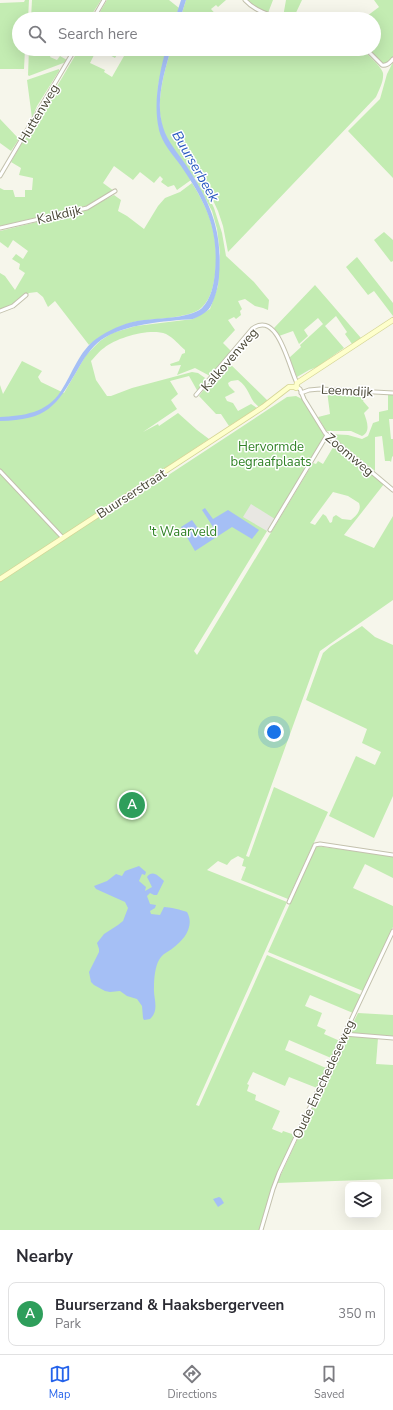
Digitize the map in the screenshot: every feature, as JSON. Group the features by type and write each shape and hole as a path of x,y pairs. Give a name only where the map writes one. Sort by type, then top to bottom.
{"main road":[{"name":"Buurserstraat","path":"0,579 263,406 273,402 393,320"}],"street":[{"path":"97,12 104,0"},
{"path":"245,0 248,4 261,12"},
{"name":"Huttenweg","path":"0,176 71,56"},
{"path":"373,56 384,66 393,59"},
{"name":"Kalkdijk","path":"0,228 87,208 115,191"},
{"path":"0,311 13,306 26,295"},
{"name":"Kalkovenweg","path":"196,395 252,328 260,324 268,326 278,338 297,386"},
{"name":"Zoomweg","path":"297,386 327,435 393,490"},
{"name":"Leemdijk","path":"302,393 309,390 320,389 393,393"},
{"path":"270,530 327,435"},
{"path":"0,472 63,538"},
{"path":"289,902 313,847 317,844 393,855"},
{"name":"Oude Enschedeseweg","path":"261,1230 279,1173 393,931"},
{"path":"344,1034 393,1038"}],"green space":[{"path":"25,0 29,0 28,12 12,12 12,56 25,56 24,69 0,69 0,3 24,2"},
{"path":"32,0 101,0 93,12 31,12"},
{"path":"107,0 169,0 179,8 178,12 100,12"},
{"path":"186,0 226,0 218,7 216,5 211,9 214,12 182,12"},
{"path":"247,0 273,0 268,12 254,6"},
{"path":"286,0 302,0 296,12 284,12"},
{"path":"374,0 393,0 393,57 387,63 382,63 376,56 381,56 381,12 372,12 379,7"},
{"path":"29,56 50,56 57,60 60,56 67,60 66,62 29,76"},
{"path":"75,56 94,56 90,63 105,70 104,72 112,77 124,56 164,56 158,86 157,107 159,129 191,180 177,190 174,185 168,187 161,182 163,179 160,176 154,183 140,172 133,180 114,166 103,183 114,191 86,206 0,226 0,188 4,190 13,190 15,197 25,197 25,190 32,190 33,178 19,175 21,168 11,162 28,132 43,110"},
{"path":"169,56 369,56 382,70 383,79 376,97 228,252 223,226 218,211 203,179 197,177 194,178 169,142 162,127 160,104 162,82"},
{"path":"393,62 393,178 348,131 380,99 387,74"},
{"path":"59,69 37,106 32,118 27,80"},
{"path":"0,119 19,139 11,151 0,143"},
{"path":"197,180 202,183 214,208 222,233 226,256 254,282 269,300 268,310 255,306 245,299 238,301 242,309 240,311 241,315 236,319 234,317 228,320 235,330 223,343 231,351 210,376 195,368 177,375 181,365 171,366 170,364 179,361 182,354 185,353 185,350 169,336 159,332 143,333 117,340 102,349 91,361 96,380 107,396 192,372 198,373 208,380 198,392 189,376 170,381 178,394 171,400 177,409 143,432 158,424 159,426 178,413 209,439 102,510 106,516 287,397 296,396 302,399 325,436 194,651 197,655 313,463 316,464 318,461 323,464 335,444 384,484 344,535 374,548 393,516 393,600 320,651 246,856 249,857 274,787 328,812 288,899 241,880 246,867 242,866 244,859 238,856 231,860 227,865 218,861 207,870 287,902 196,1105 199,1106 267,955 361,995 353,1013 310,995 305,1006 322,1013 317,1026 326,1030 324,1034 340,1041 331,1058 289,1040 285,1050 326,1068 317,1088 289,1077 285,1086 253,1072 247,1084 249,1085 247,1091 256,1095 255,1100 280,1111 272,1129 282,1133 283,1131 295,1135 274,1183 259,1230 0,1230 0,385 3,394 22,361 42,371 38,377 41,382 64,393 86,355 100,341 112,333 136,326 193,319 210,309 218,286 220,253 217,229 212,211 196,181","holes":["333,492 348,496 359,503 360,506 358,513 351,520 342,519 336,515 330,523 323,514 315,525 310,523"]},
{"path":"192,183 211,222 216,252 216,270 211,294 200,309 180,316 132,322 112,330 99,337 89,345 55,301 48,307 43,297 37,292 29,293 21,302 0,312 0,273 5,276 15,290 25,273 19,269 20,264 12,259 16,254 23,259 28,251 13,240 8,248 0,242 0,231 82,211 114,195 121,200 118,211 144,229 158,206 165,198 180,192"},
{"path":"384,232 393,240 393,261 391,262 374,240"},
{"path":"357,257 393,303 393,316 374,291 368,295 346,267"},
{"path":"315,285 361,338 352,344 345,334 347,332 336,316 325,326 344,348 317,367 297,377 289,358 301,347 300,345 323,324 318,318 304,330 308,336 299,344 293,331 279,336 274,328"},
{"path":"226,360 268,401 259,407 253,401 242,383 238,380 231,381 228,383 229,386 235,392 225,397 227,401 233,403 238,411 251,404 257,408 229,426 221,414 216,414 199,396"},
{"path":"327,391 372,393 365,396 363,401 369,408 364,413 368,426 365,434 362,436 351,431 326,431 318,417 330,414"},
{"path":"388,394 393,394 393,419 389,419 391,439 393,439 393,456 391,462 385,461 382,436 375,437 375,471 328,434 348,435 362,439 368,436 373,423 379,421 379,412 388,410"},
{"path":"362,626 375,637 393,645 393,796 374,838 329,816 356,756 375,765 381,752 362,743 367,729 306,700 323,653 331,646"},
{"path":"316,846 393,856 393,878 365,864 353,888 393,906 393,927 363,991 268,952"},
{"path":"358,1013 393,1015 393,1036 348,1033"},
{"path":"348,1035 378,1038 376,1064 393,1065 393,1179 277,1183 345,1037"}],"shaded area":[{"path":"251,504 275,519 267,531 243,517"}],"water":[{"path":"181,0 186,0 182,12 177,12"},
{"path":"164,56 169,56 160,98 163,127 173,147 202,191 217,231 220,260 219,280 216,294 212,303 206,311 193,319 145,324 121,330 101,340 83,361 63,393 48,409 29,418 0,421 0,417 17,416 34,412 49,404 61,391 85,349 93,341 106,333 131,322 171,318 196,312 202,308 210,296 214,281 216,256 212,228 197,191 160,135 157,120 157,100"},
{"path":"205,508 213,519 228,510 259,530 252,539 232,527 195,551 181,527 192,520 202,534 212,528 213,527 202,510"},
{"path":"139,866 146,872 145,875 142,874 139,881 146,887 145,891 152,887 147,877 149,875 156,874 164,881 157,895 150,893 147,896 150,904 156,905 155,908 150,911 151,914 160,915 164,907 176,909 187,912 190,922 187,932 181,941 160,958 154,980 155,1012 150,1019 144,1020 142,1006 137,999 127,996 120,991 105,991 94,985 91,982 89,972 99,952 97,943 104,934 123,921 128,908 125,902 96,889 94,886 107,881 116,874 122,876 125,871"},
{"path":"219,1197 224,1203 218,1207 213,1199"}],"place":[{"name":"Buurserzand & Haaksbergerveen","path":"132,805"}],"water label":[{"name":"Buurserbeek","path":"196,166"}],"park label":[{"name":"Hervormde begraafplaats","path":"271,454"},
{"name":"'t Waarveld","path":"183,531"}]}
